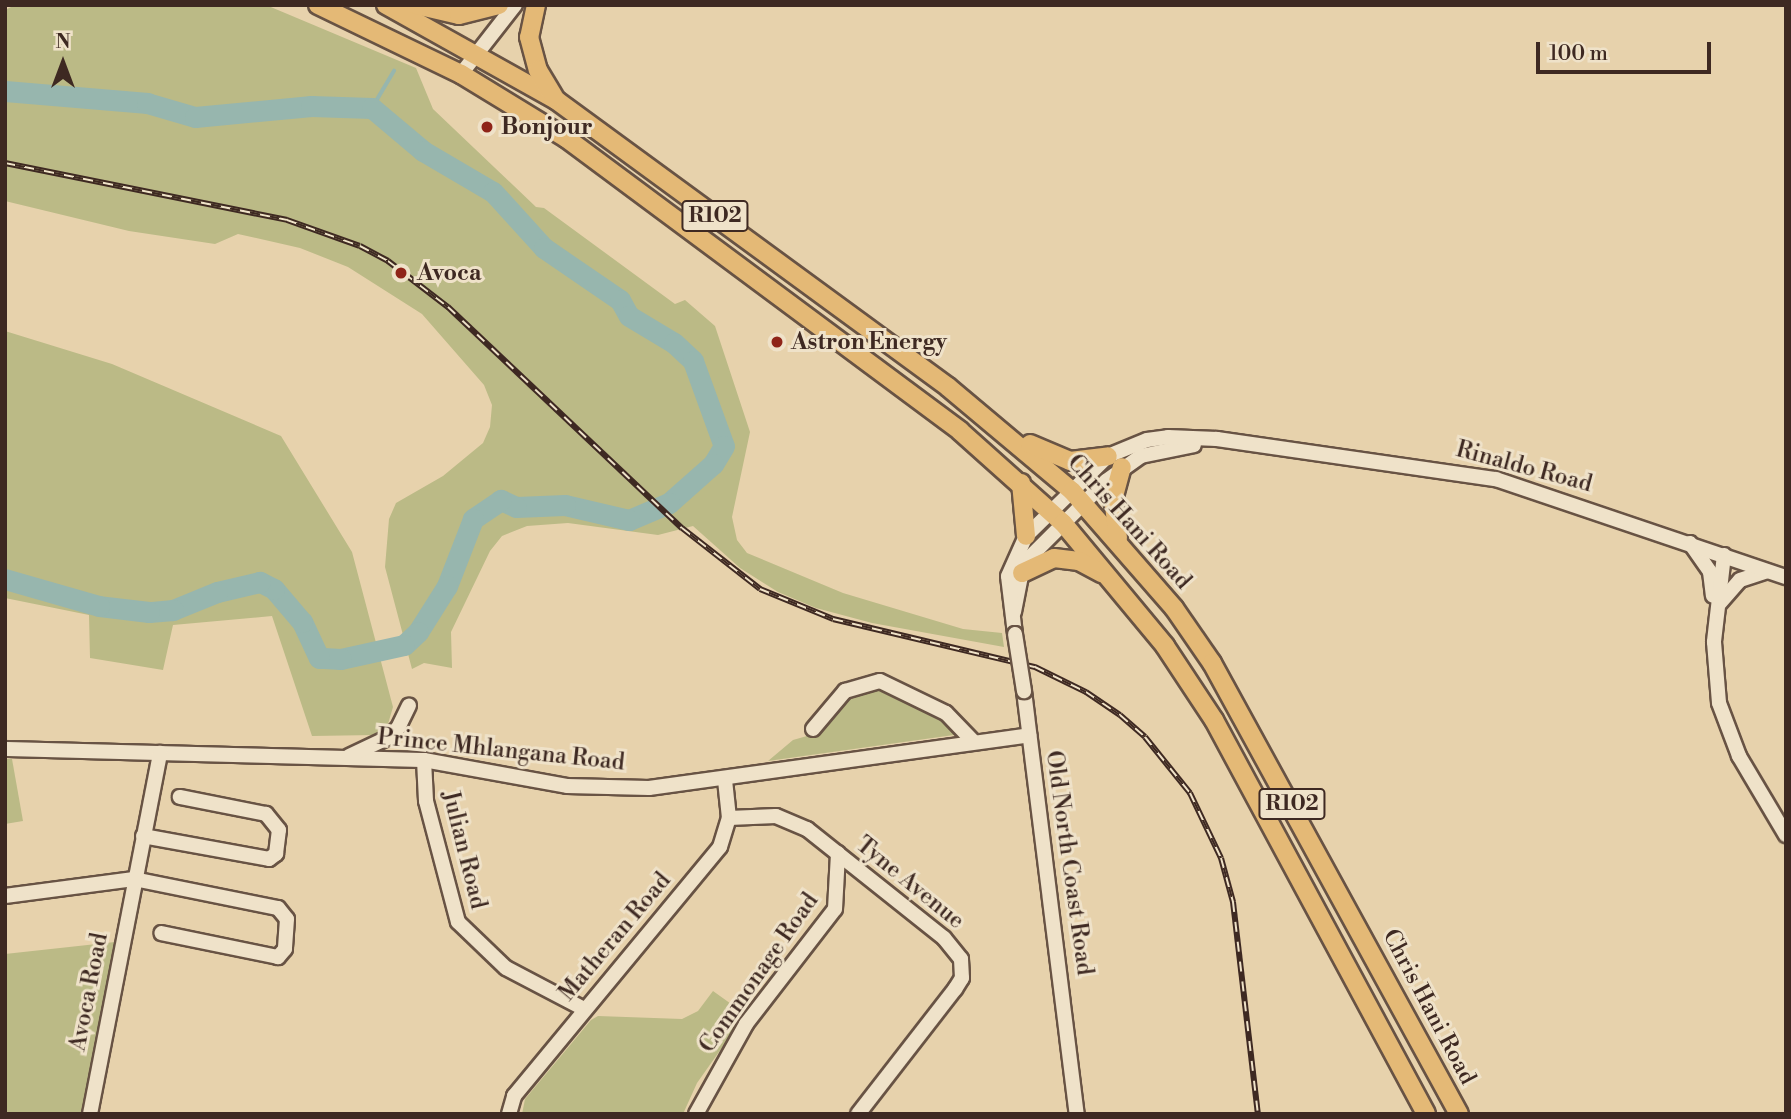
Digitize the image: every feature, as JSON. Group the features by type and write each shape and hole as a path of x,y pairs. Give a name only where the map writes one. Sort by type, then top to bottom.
{"main road":[{"name":"R102","path":"318,5 461,74 544,122 624,178 928,407 1021,483 1057,517 1113,580 1165,646 1213,720 1426,1114"},
{"name":"R102","path":"386,5 477,53"},
{"path":"416,5 459,15 499,5"},
{"path":"536,5 529,37 538,70 556,100"},
{"name":"Chris Hani Road","path":"477,53 556,100 999,428 1078,497 1174,608 1245,717 1459,1114"},
{"path":"999,428 1057,458 1115,461 1113,500 1119,543"},
{"path":"1021,483 1026,536"},
{"path":"1022,573 1039,562 1068,558 1113,580"}],"street":[{"path":"461,74 515,5"},
{"name":"Rinaldo Road","path":"1057,517 1115,461 1166,449 1241,444 1496,479 1786,577"},
{"name":"Old North Coast Road","path":"1057,517 1026,536 1008,576 1077,1114"},
{"name":"Old North Coast Road","path":"1013,618 1022,573 1057,517"},
{"path":"1690,543 1710,572 1715,625 1715,683 1725,724 1786,835"},
{"path":"1715,625 1724,555"},
{"path":"1717,607 1740,580 1769,571"},
{"path":"813,729 845,691 880,681 946,713 974,742"},
{"path":"347,757 387,738 398,728 408,705"},
{"name":"Prince Mhlangana Road","path":"5,749 424,760 567,786 649,788 1029,735"},
{"name":"Avoca Road","path":"90,1114 160,753"},
{"name":"Julian Road","path":"424,760 426,802 458,922 506,968 584,1009"},
{"name":"Matheran Road","path":"509,1114 514,1096 720,847 729,818 724,779"},
{"path":"142,836 269,859 276,855 279,830 266,814 180,797"},
{"name":"Tyne Avenue","path":"729,818 759,815 789,819 838,853 957,950 964,967 955,989 858,1114"},
{"name":"Commonage Road","path":"696,1114 746,1024 835,909 838,853"},
{"path":"5,896 134,879 278,908 287,919 285,949 278,957 160,933"}],"shaded area":[{"path":"15,5 266,5 416,68 433,109 536,207 544,208 675,304 685,300 715,326 750,432 732,517 737,540 747,553 843,593 963,629 1002,633 1004,647 872,623 816,608 778,592 740,568 693,526 658,535 568,523 527,526 502,536 490,551 451,632 452,668 424,663 412,669 385,567 389,519 396,503 443,476 483,443 490,427 492,405 484,385 422,314 348,267 300,248 238,234 215,244 129,231 5,201 5,10"},
{"path":"5,331 112,364 281,436 352,552 393,707 388,724 375,735 312,736 272,616 173,625 163,670 90,658 89,615 5,598"},
{"path":"875,689 947,722 961,734 768,761 793,740 821,732 847,697"},
{"path":"5,759 12,759 23,821 5,824"},
{"path":"115,942 83,1114 5,1114 5,954"},
{"path":"713,991 741,1011 743,1018 697,1083 683,1114 522,1114 525,1099 591,1020 598,1016 682,1019 698,1011"}],"waterway":[{"path":"372,108 394,71"},
{"path":"5,91 147,103 195,117 311,106 372,108 423,151 493,192 544,248 620,300 629,316 674,343 693,361 724,446 713,464 669,503 629,520 565,505 516,507 501,500 473,519 447,586 418,632 404,645 341,659 319,658 302,622 274,589 260,582 217,592 173,610 149,612 99,606 5,579"}],"railway":[{"path":"5,163 287,220 360,246 388,261 448,307 682,528 760,589 833,619 1035,667 1086,692 1120,715 1145,737 1190,793 1221,858 1233,902 1258,1114"}],"place":[{"name":"Bonjour","path":"487,127"},
{"name":"Avoca","path":"401,273"},
{"name":"Astron Energy","path":"777,342"}]}
